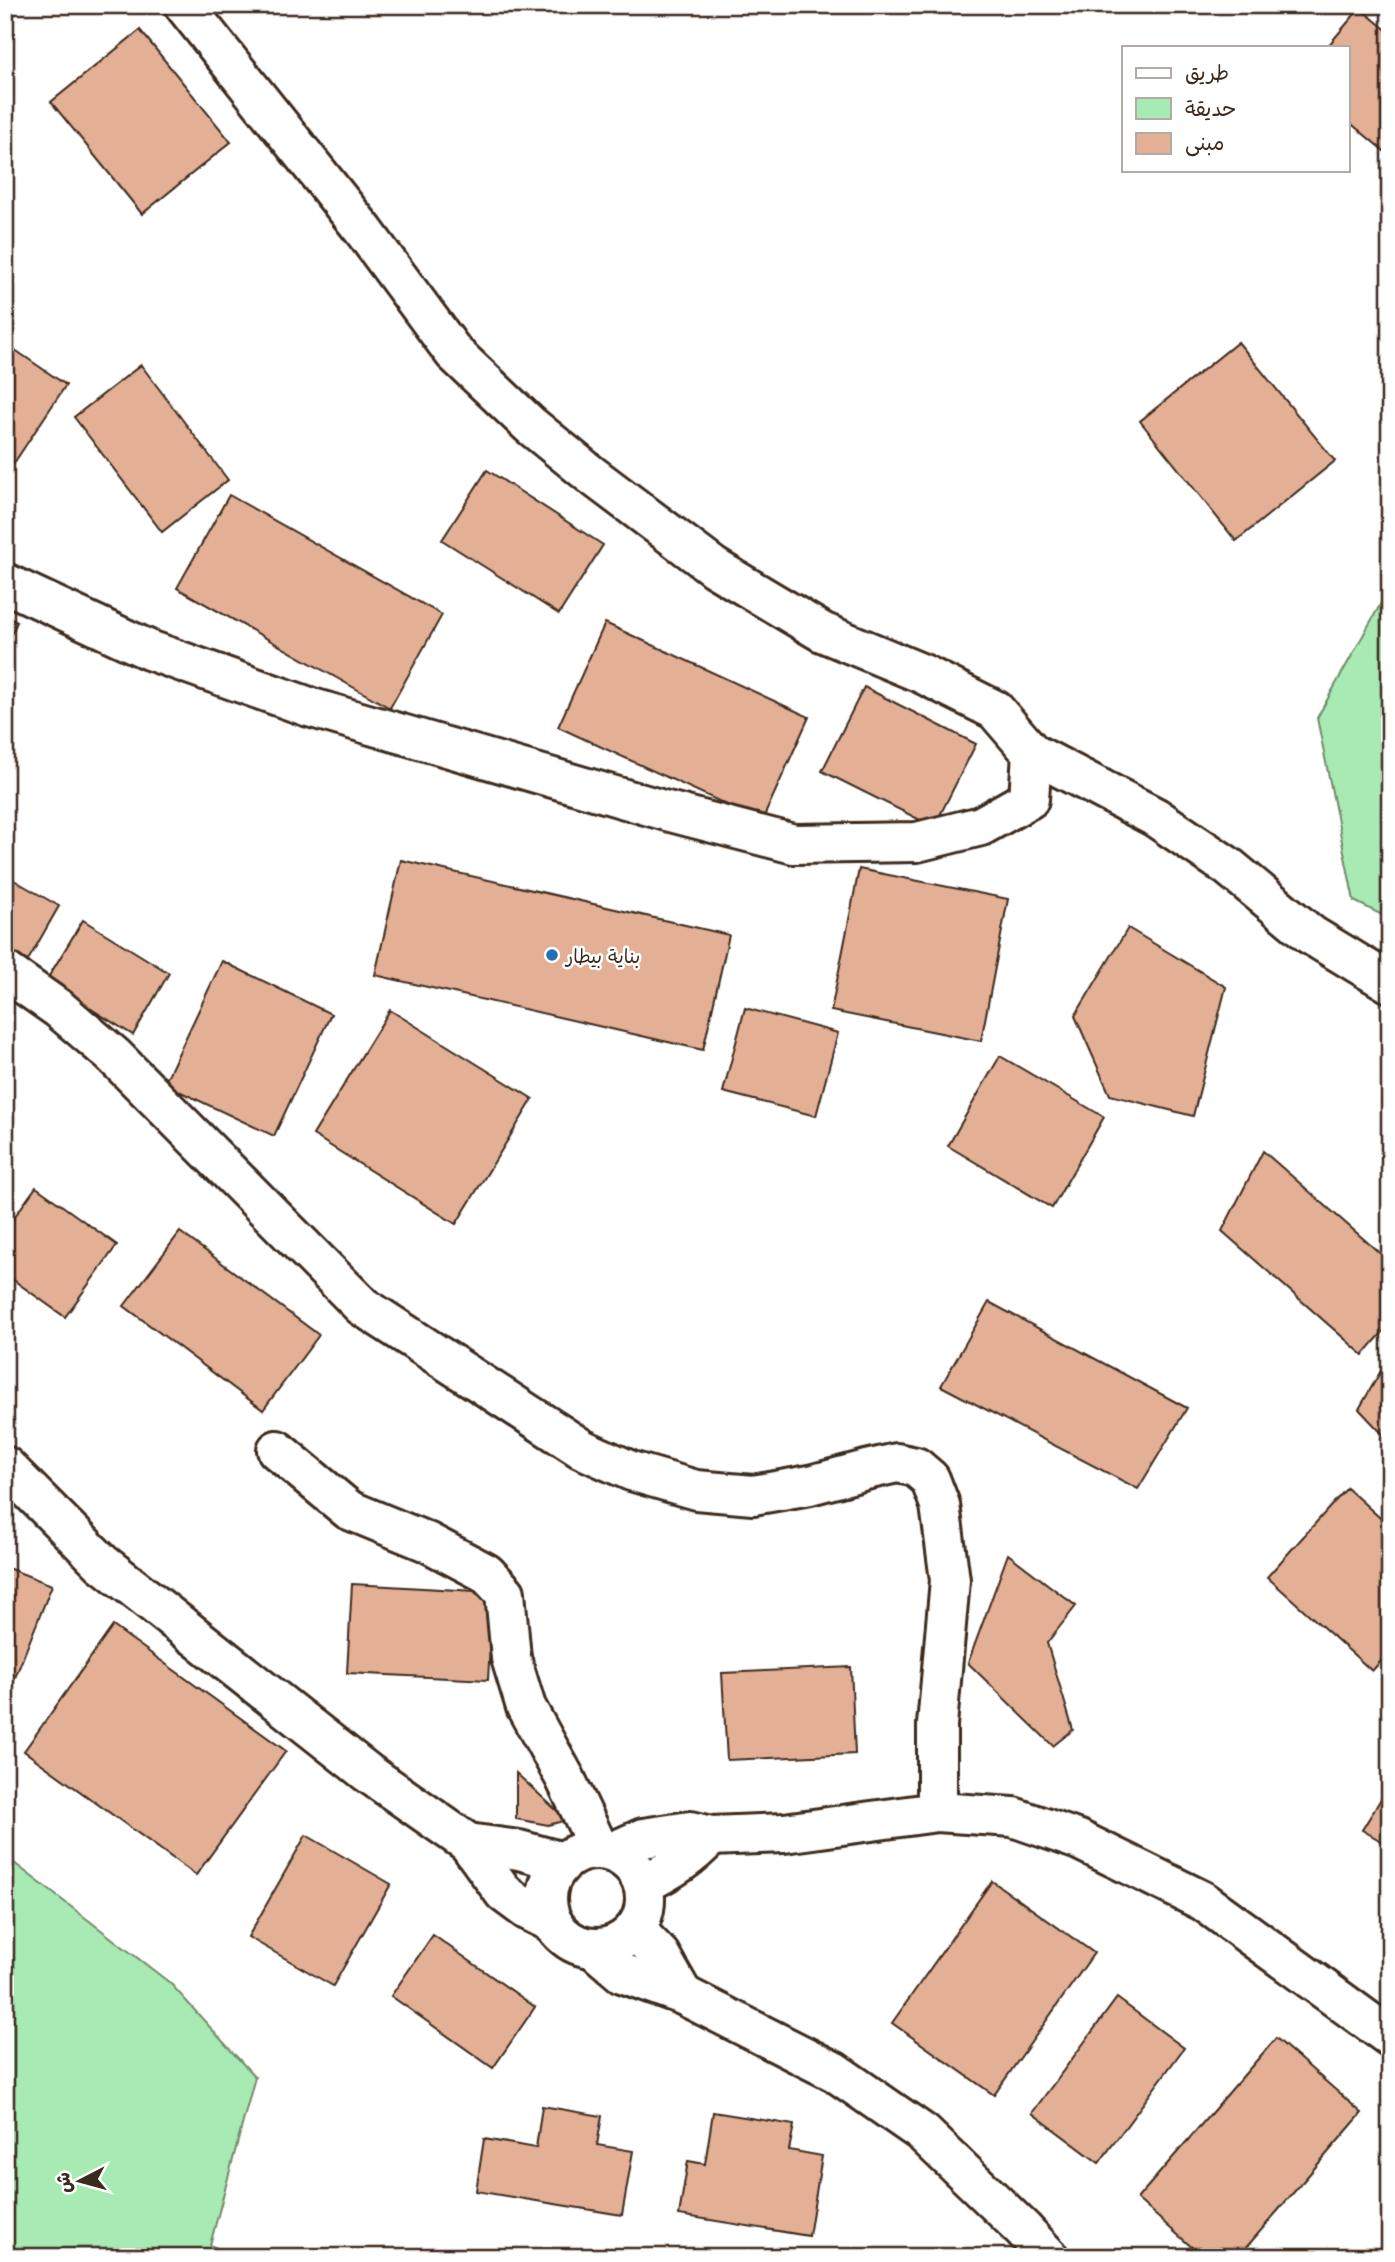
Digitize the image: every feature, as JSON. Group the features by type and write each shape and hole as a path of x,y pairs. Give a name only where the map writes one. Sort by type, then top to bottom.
{"street":[{"path":"184,5 363,231 454,353 530,425 590,474 715,568 822,632 923,674 995,710 1032,753 1155,817 1229,867 1311,935 1390,983"},
{"path":"5,583 149,650 309,707 663,810 794,844 917,842 981,826 1030,799 1032,753"},
{"path":"5,971 59,1009 114,1056 362,1307 582,1449 631,1471 696,1490 753,1495 810,1485 897,1463 916,1466 930,1479 940,1506 950,1580 937,1725 937,1812"},
{"path":"277,1450 349,1510 427,1542 486,1573 505,1593 511,1658 526,1707 605,1850 626,1859 643,1884 643,1915 635,1929 624,1940 609,1947 593,1948 577,1944 563,1936 553,1923 547,1908 547,1891 552,1875 563,1862 586,1850 605,1850 643,1838 690,1831 711,1836 784,1832 937,1812 1013,1817 1079,1840 1203,1900 1390,2037"},
{"path":"5,1466 102,1563 368,1773 468,1843 504,1893 527,1910 553,1923"},
{"path":"643,1884 674,1869 698,1851 711,1836"},
{"path":"468,1843 519,1850 563,1862"},
{"path":"635,1929 660,1955 683,1995"},
{"path":"593,1948 622,1973 683,1995 835,2072 923,2133 1049,2257"}],"green space":[{"path":"1390,587 1390,919 1354,901 1317,718"},
{"path":"5,1856 170,1983 255,2077 210,2245 236,2257 5,2257"}],"building":[{"path":"1360,8 1390,33 1390,156 1350,123 1350,46 1328,46"},
{"path":"140,30 231,142 142,214 51,102"},
{"path":"1238,342 1335,461 1236,541 1140,421"},
{"path":"5,343 66,385 10,469 5,466"},
{"path":"141,365 228,480 162,532 74,417"},
{"path":"487,470 603,545 559,614 442,540"},
{"path":"229,495 442,615 390,708 177,588"},
{"path":"5,616 17,622 5,647"},
{"path":"605,623 809,717 762,821 558,727"},
{"path":"864,687 976,744 934,827 822,771"},
{"name":"بناية بيطار","path":"401,860 729,935 703,1050 375,975"},
{"path":"859,869 1008,899 981,1041 831,1011"},
{"path":"5,875 59,906 26,964 5,952"},
{"path":"83,920 169,973 133,1035 46,981"},
{"path":"1128,928 1226,987 1193,1116 1110,1095 1075,1016"},
{"path":"222,961 331,1014 274,1136 164,1084"},
{"path":"745,1008 838,1033 816,1116 723,1092"},
{"path":"390,1010 533,1099 456,1224 313,1135"},
{"path":"1000,1056 1104,1117 1052,1208 948,1146"},
{"path":"1263,1151 1390,1262 1390,1324 1363,1355 1222,1231"},
{"path":"36,1187 117,1245 65,1317 5,1274 5,1230"},
{"path":"180,1232 319,1335 263,1410 124,1306"},
{"path":"989,1302 1187,1408 1138,1489 941,1386"},
{"path":"1390,1355 1390,1442 1359,1409"},
{"path":"1347,1488 1390,1527 1390,1651 1372,1671 1267,1577"},
{"path":"1008,1554 1076,1606 1047,1643 1073,1730 1053,1746 968,1663"},
{"path":"5,1567 52,1585 5,1703"},
{"path":"352,1584 493,1592 488,1680 347,1673"},
{"path":"113,1626 286,1751 196,1875 24,1751"},
{"path":"851,1667 855,1754 727,1760 722,1673"},
{"path":"516,1773 567,1820 548,1825 516,1819"},
{"path":"1390,1784 1390,1846 1362,1830"},
{"path":"306,1835 391,1884 333,1986 248,1937"},
{"path":"992,1881 1094,1953 994,2095 892,2023"},
{"path":"433,1935 535,2007 493,2068 391,1996"},
{"path":"1117,1998 1184,2048 1099,2163 1032,2113"},
{"path":"1276,2038 1362,2113 1238,2257 1203,2257 1137,2199"},
{"path":"542,2106 602,2116 597,2145 633,2151 622,2215 476,2191 484,2139 536,2148"},
{"path":"713,2112 794,2125 789,2150 822,2156 809,2236 679,2215 688,2161 705,2164"}],"place":[{"name":"بناية بيطار","path":"552,955"}]}
